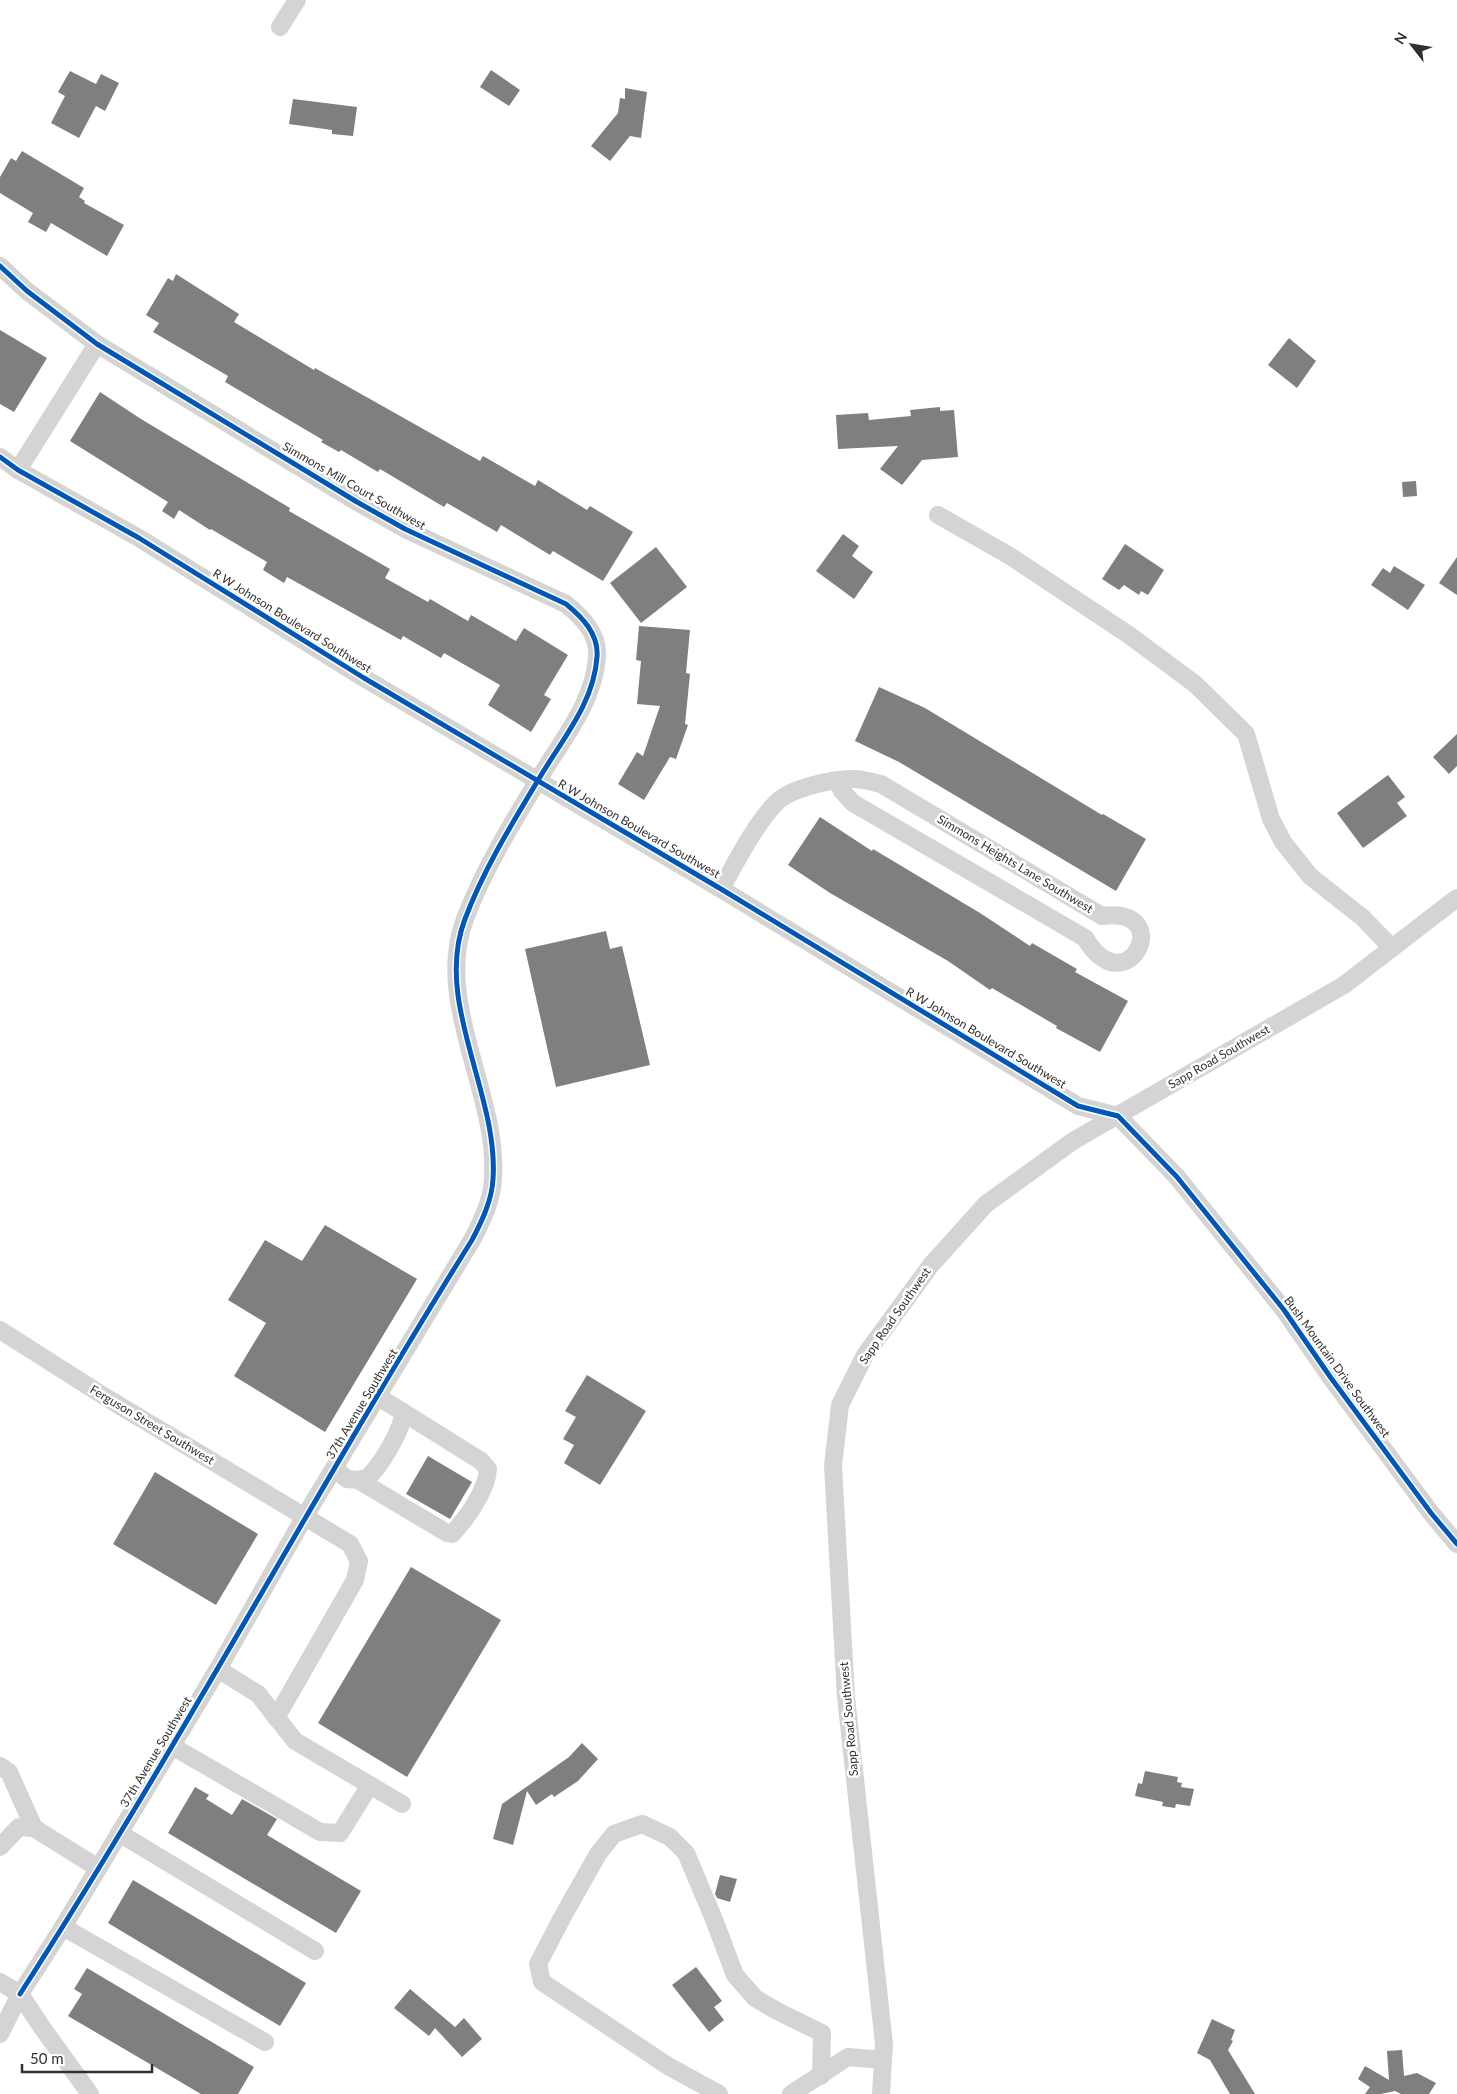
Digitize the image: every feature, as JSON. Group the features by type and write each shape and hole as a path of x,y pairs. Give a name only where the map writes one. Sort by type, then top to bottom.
{"street":[{"path":"280,27 297,0"},
{"name":"Simmons Mill Court Southwest","path":"0,266 26,291 97,344 357,502 405,529 465,558 546,593 566,604 584,619 593,635 598,655 593,686 579,714 537,781"},
{"path":"18,470 97,344"},
{"name":"R W Johnson Boulevard Southwest","path":"0,457 18,470 139,538 364,678 721,889 1078,1106 1118,1116"},
{"path":"938,515 1010,556 1105,619 1195,684 1246,734 1271,819 1283,842 1310,876 1363,918 1392,948"},
{"name":"Simmons Heights Lane Southwest","path":"721,889 760,823 776,802 804,788 837,781 850,779 863,780 881,784 1102,916 1116,914 1130,919 1138,925 1142,932 1140,946 1135,956 1119,963 1107,962 1097,955 1085,938 852,803 842,791 837,781"},
{"name":"37th Avenue Southwest","path":"0,2034 20,1994 63,1927 218,1669 305,1516 472,1240 482,1220 493,1180 493,1147 462,1011 456,968 457,945 471,903 537,781"},
{"name":"Sapp Road Southwest","path":"881,2094 884,2044 846,1697 837,1559 832,1466 840,1406 865,1355 931,1265 986,1204 1073,1142 1344,985 1457,898"},
{"name":"Bush Mountain Drive Southwest","path":"1118,1116 1177,1177 1284,1310 1431,1513 1457,1544"},
{"name":"Ferguson Street Southwest","path":"0,1330 107,1398 350,1544 359,1561 355,1580 276,1718"},
{"path":"358,1480 447,1533 452,1534 466,1519 488,1478 488,1469 482,1461 377,1396"},
{"path":"335,1469 347,1479 358,1480 366,1478 376,1469 402,1425 404,1412"},
{"path":"218,1669 258,1694 295,1741 402,1804"},
{"path":"172,1746 320,1832 340,1833 370,1785"},
{"path":"0,1766 9,1772 34,1828"},
{"path":"719,2094 668,2066 542,1982 538,1964 598,1854 614,1834 642,1824 670,1837 686,1853 735,1975 755,1998 822,2033 821,2076"},
{"path":"0,1847 19,1827 34,1828 98,1868"},
{"path":"119,1833 315,1950"},
{"path":"63,1927 265,2042"},
{"path":"0,1982 20,1994 40,2026 90,2094"},
{"path":"791,2094 848,2057 883,2060"}],"building":[{"path":"491,70 520,90 509,106 480,87"},
{"path":"70,71 96,84 101,74 119,83 105,111 96,106 79,138 51,123 65,96 58,92"},
{"path":"625,88 647,92 641,138 630,136 610,161 591,146 618,113 620,98 625,99"},
{"path":"293,99 357,107 353,136 332,134 332,130 289,124"},
{"path":"22,151 84,188 79,197 85,201 84,203 124,225 107,256 51,223 46,232 28,222 33,213 0,193 0,177 11,158 16,161"},
{"path":"176,274 239,314 234,322 314,370 315,368 480,461 483,456 535,486 538,480 587,510 590,506 633,532 603,581 553,551 550,555 501,525 497,532 447,503 444,507 380,469 378,472 341,450 339,452 321,442 323,440 225,382 228,376 153,332 159,323 146,315 168,278 173,281"},
{"path":"0,330 47,358 14,412 0,404"},
{"path":"1289,338 1316,361 1297,388 1268,365"},
{"path":"100,392 141,419 290,508 289,511 390,569 385,578 428,602 430,599 468,621 471,615 516,641 524,628 568,655 544,695 551,699 531,732 488,705 500,685 444,653 441,658 403,636 401,640 287,577 284,583 263,570 267,562 179,510 174,519 162,511 168,502 70,441"},
{"path":"940,407 940,411 954,410 958,457 922,460 902,485 880,469 898,446 838,449 836,415 868,413 869,420 911,416 910,410"},
{"path":"1416,481 1417,496 1403,497 1402,482"},
{"path":"843,534 859,546 852,556 873,572 854,599 816,571"},
{"path":"1125,544 1164,570 1148,595 1141,591 1139,595 1124,585 1119,590 1102,579"},
{"path":"656,547 687,587 641,623 610,583"},
{"path":"1457,557 1457,595 1439,583"},
{"path":"1394,566 1425,585 1408,610 1371,585 1383,568 1390,573"},
{"path":"639,626 690,630 686,673 690,674 685,724 688,725 676,759 670,757 644,800 618,784 637,752 643,756 660,706 637,704 641,661 636,660"},
{"path":"879,687 925,708 1102,815 1146,839 1116,891 899,762 855,741"},
{"path":"1457,734 1457,766 1449,774 1433,757"},
{"path":"1388,775 1405,797 1397,803 1407,816 1363,848 1337,813"},
{"path":"820,817 872,851 873,849 980,913 1030,946 1032,943 1077,969 1075,972 1128,1001 1100,1052 1056,1028 1057,1026 992,988 990,990 948,961 830,893 788,865"},
{"path":"606,931 610,949 622,946 650,1065 556,1087 525,949"},
{"path":"325,1225 417,1279 325,1432 234,1376 266,1323 228,1300 265,1240 302,1261"},
{"path":"587,1375 646,1411 600,1485 564,1463 574,1445 563,1439 576,1417 565,1411"},
{"path":"428,1456 472,1482 450,1519 406,1494"},
{"path":"155,1472 258,1534 216,1605 113,1544"},
{"path":"411,1567 501,1620 407,1777 318,1723"},
{"path":"582,1743 598,1759 578,1781 554,1797 552,1794 536,1805 527,1791 513,1845 493,1839 502,1804 569,1757"},
{"path":"1145,1771 1178,1777 1177,1782 1182,1783 1181,1787 1194,1789 1190,1806 1176,1804 1175,1808 1162,1806 1163,1802 1135,1796 1138,1783 1142,1784"},
{"path":"195,1787 209,1795 206,1799 232,1815 242,1799 277,1819 267,1835 361,1891 336,1933 168,1833"},
{"path":"720,1875 737,1879 730,1902 717,1898 715,1894"},
{"path":"133,1880 306,1983 280,2026 108,1923"},
{"path":"696,1967 722,2001 714,2007 724,2020 709,2032 672,1985"},
{"path":"87,1968 254,2067 238,2094 201,2094 68,2016 82,1994 74,1989"},
{"path":"410,1989 455,2027 464,2018 482,2039 462,2057 435,2028 429,2036 394,2008"},
{"path":"1212,2019 1235,2030 1231,2040 1233,2041 1228,2050 1255,2094 1230,2094 1210,2060 1197,2053"},
{"path":"1402,2050 1404,2076 1417,2073 1436,2083 1429,2094 1401,2094 1395,2091 1381,2094 1365,2094 1370,2087 1358,2079 1365,2066 1389,2080 1387,2051"}],"cycle path":[{"path":"0,266 27,291 97,344 357,502 405,529 566,604 588,627 597,649 595,674 583,707 517,815 489,866 465,919 457,951 457,983 461,1015 487,1114 492,1147 492,1187 489,1203 483,1218 472,1240 358,1428 136,1807 20,1994"},
{"path":"0,457 18,470 139,538 364,678 721,889 1078,1106 1118,1116 1177,1177 1284,1310 1331,1378 1431,1513 1457,1544"}]}
